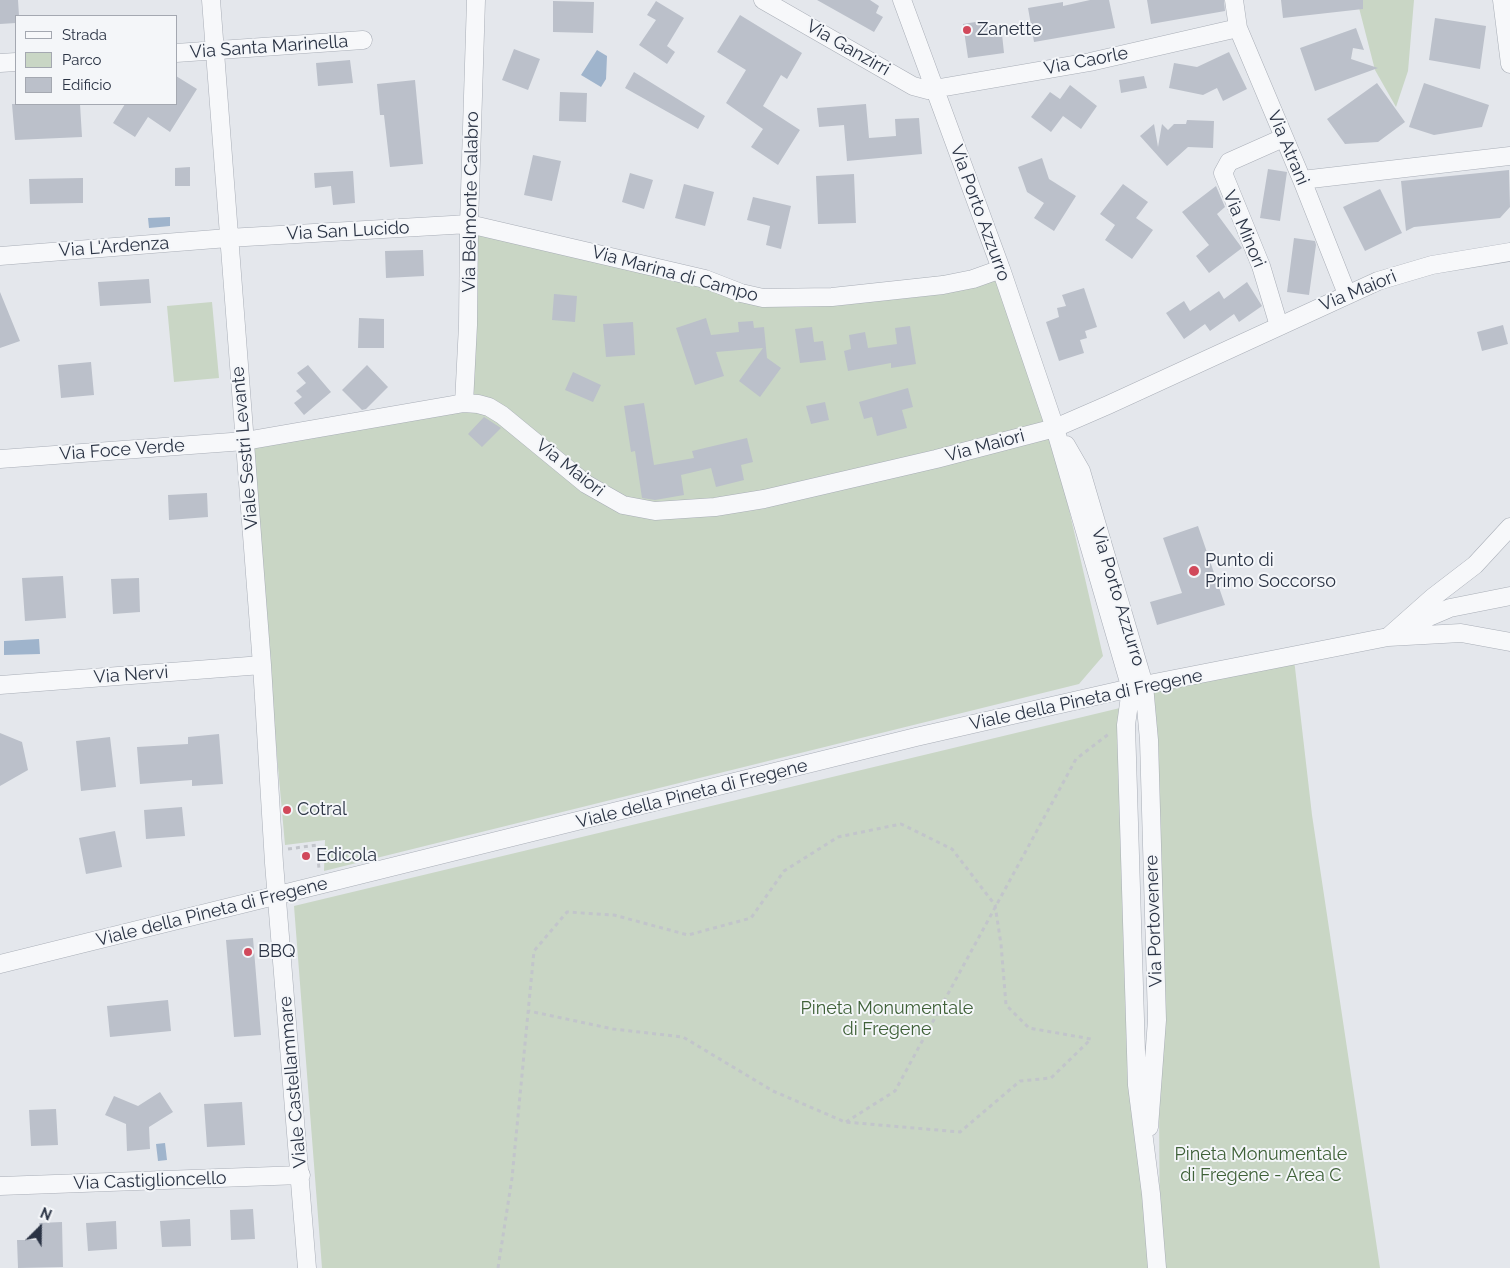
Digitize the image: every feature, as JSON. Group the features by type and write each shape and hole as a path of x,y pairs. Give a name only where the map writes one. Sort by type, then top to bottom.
{"street":[{"name":"Viale Sestri Levante","path":"211,0 262,665 277,896"},
{"name":"Via Belmonte Calabro","path":"464,404 468,326 469,224 476,0"},
{"name":"Via Ganzirri","path":"763,0 914,86 934,89"},
{"name":"Via Porto Azzurro","path":"902,0 1000,269 1138,687"},
{"name":"Via Atrani","path":"1234,0 1238,28 1302,180 1347,294"},
{"path":"1502,0 1510,64"},
{"name":"Via Caorle","path":"934,89 1090,62 1238,28"},
{"name":"Via Santa Marinella","path":"178,53 363,40"},
{"path":"0,63 15,62"},
{"name":"Via Minori","path":"1280,326 1261,266 1223,173 1230,162 1284,138"},
{"path":"1302,180 1510,156"},
{"name":"Via San Lucido","path":"228,238 469,224"},
{"name":"Via Marina di Campo","path":"469,224 705,279 740,293 763,298 832,297 944,285 974,279 1000,269"},
{"name":"Via L'Ardenza","path":"0,256 228,238"},
{"name":"Via Maiori","path":"245,441 464,404 489,407 502,415 603,496 623,506 655,512 764,499 936,459 1054,428 1108,405 1347,294 1415,269 1510,252"},
{"name":"Via Foce Verde","path":"0,459 245,441"},
{"path":"1388,637 1432,598 1475,565 1510,527"},
{"name":"Viale della Pineta di Fregene","path":"1388,637 1436,613 1510,596"},
{"name":"Viale della Pineta di Fregene","path":"0,964 916,737 1138,687 1388,637 1461,633 1510,642"},
{"name":"Via Nervi","path":"0,685 262,665"},
{"name":"Via Portovenere","path":"1138,687 1126,725 1137,1085 1151,1194 1157,1268"},
{"name":"Via Portovenere","path":"1138,687 1149,740 1157,1020 1154,1086 1146,1157"},
{"name":"Viale Castellammare","path":"277,896 307,1268"},
{"name":"Via Castiglioncello","path":"0,1186 300,1175"}],"path":[{"path":"846,1122 895,1091 1076,759 1119,725 1126,725"},
{"path":"498,1268 512,1178 530,1011 534,951 567,912 614,915 688,935 750,918 784,871 838,837 901,824 952,849 995,905 1001,944 1006,1005 1029,1028 1091,1039 1052,1078 1020,1081 960,1132 846,1122 773,1091 682,1038 614,1029 530,1011"},
{"path":"280,850 317,845 321,885"}],"green space":[{"path":"1357,0 1414,0 1408,71 1396,107 1375,70"},
{"path":"469,224 756,297 1001,269 1055,428 695,509 639,510 516,425 464,403"},
{"path":"212,302 219,378 174,382 167,306"},
{"path":"477,406 647,516 1051,432 1103,656 1079,684 324,871 325,840 285,845 249,444"},
{"name":"Pineta Monumentale di Fregene - Area C","path":"1294,659 1312,815 1380,1268 1160,1268 1159,1102 1146,686"},
{"name":"Pineta Monumentale di Fregene","path":"1120,708 1150,1268 322,1268 294,906"}],"water":[{"path":"597,50 607,56 606,79 601,87 581,75"},
{"path":"170,217 170,226 149,228 148,218"},
{"path":"39,639 40,654 4,655 4,641"},
{"path":"165,1143 167,1160 158,1161 156,1144"}],"building":[{"path":"0,0 18,0 19,15 15,15 15,23 0,24"},
{"path":"817,0 870,0 879,6 876,13 883,17 874,32"},
{"path":"1090,0 1109,0 1115,28 1034,42 1028,8 1063,2 1063,6"},
{"path":"1147,0 1224,0 1225,11 1151,24"},
{"path":"1281,0 1363,0 1363,9 1283,18"},
{"path":"553,1 594,2 593,33 553,32"},
{"path":"656,1 684,18 667,46 675,52 667,64 639,45 656,20 647,15"},
{"path":"740,15 802,53 787,79 781,75 763,106 800,130 778,165 751,147 763,129 726,103 746,70 717,52"},
{"path":"1435,18 1486,26 1480,69 1429,60"},
{"path":"988,20 990,35 1002,34 1004,53 968,58 963,24"},
{"path":"1356,28 1364,50 1353,48 1351,59 1378,68 1315,91 1300,48"},
{"path":"514,49 540,59 528,90 502,80"},
{"path":"1229,52 1247,89 1223,101 1217,88 1203,95 1169,88 1174,63 1197,67"},
{"path":"350,60 353,83 318,86 316,63"},
{"path":"634,72 705,116 698,129 625,88"},
{"path":"1144,76 1147,88 1121,93 1119,80"},
{"path":"178,77 197,89 170,132 148,117 135,137 113,123 124,105 178,105"},
{"path":"415,80 423,164 390,167 384,115 380,115 377,84"},
{"path":"1377,83 1405,122 1378,142 1345,144 1327,119"},
{"path":"1424,83 1489,105 1482,127 1434,135 1409,127"},
{"path":"1070,85 1097,106 1081,129 1063,116 1051,132 1031,117 1050,92 1060,99"},
{"path":"560,92 587,93 586,122 559,121"},
{"path":"12,104 80,105 82,137 15,140"},
{"path":"866,104 869,138 896,136 895,119 919,118 922,154 847,161 844,125 819,127 817,108"},
{"path":"1187,120 1214,121 1213,148 1188,147 1167,166 1140,136 1154,124 1158,147 1162,124 1168,130 1174,124 1186,124"},
{"path":"533,155 561,161 552,201 524,195"},
{"path":"1042,158 1049,179 1076,196 1054,231 1034,218 1044,203 1027,192 1018,167"},
{"path":"190,167 190,186 175,186 175,168"},
{"path":"1268,169 1287,172 1280,221 1260,218"},
{"path":"1509,170 1510,207 1500,218 1414,227 1406,231 1401,181"},
{"path":"353,171 355,203 333,205 331,186 315,188 314,173"},
{"path":"630,173 653,180 644,209 622,202"},
{"path":"854,174 856,223 818,224 816,176"},
{"path":"83,178 83,203 30,204 29,179"},
{"path":"684,184 714,192 705,226 675,218"},
{"path":"1123,184 1148,202 1136,218 1153,230 1132,259 1105,240 1115,225 1100,214"},
{"path":"1216,186 1225,207 1217,214 1242,248 1209,273 1196,256 1209,245 1182,212"},
{"path":"1380,189 1402,233 1365,251 1343,207"},
{"path":"753,197 791,206 781,249 766,245 770,226 747,220"},
{"path":"1294,238 1315,241 1309,295 1287,292"},
{"path":"423,250 424,276 386,278 385,251"},
{"path":"149,279 151,303 100,306 98,282"},
{"path":"1247,282 1262,306 1239,322 1234,314 1210,331 1205,324 1184,339 1166,313 1184,301 1190,311 1219,291 1224,299"},
{"path":"1084,288 1097,327 1085,331 1087,338 1080,340 1084,353 1059,361 1046,322 1059,317 1057,308 1066,306 1062,295"},
{"path":"0,292 20,341 0,348"},
{"path":"554,294 577,296 575,322 552,320"},
{"path":"359,318 384,319 384,348 358,348"},
{"path":"706,318 711,335 739,332 738,322 753,321 754,328 764,327 767,358 781,368 760,397 739,381 763,348 716,352 724,376 695,385 676,328"},
{"path":"633,322 635,355 606,357 603,324"},
{"path":"1503,325 1508,344 1482,351 1477,332"},
{"path":"910,326 916,364 891,368 891,363 848,371 844,351 851,349 849,335 865,332 868,348 897,344 895,328"},
{"path":"812,327 814,342 823,341 826,360 800,363 795,329"},
{"path":"91,362 94,395 61,398 58,365"},
{"path":"308,365 331,392 304,415 294,403 302,397 296,391 306,383 297,373"},
{"path":"367,365 388,387 366,409 362,410 342,390"},
{"path":"573,372 601,385 593,402 565,390"},
{"path":"908,388 913,407 902,410 907,428 877,436 872,417 864,419 859,402"},
{"path":"825,402 829,420 811,424 806,406"},
{"path":"644,403 654,465 694,458 692,451 747,438 753,462 741,465 744,480 716,487 711,468 681,475 684,495 655,500 642,498 635,451 631,452 624,406"},
{"path":"484,417 501,428 482,447 468,434"},
{"path":"207,493 208,517 169,520 168,495"},
{"name":"Punto di Primo Soccorso","path":"1198,526 1225,605 1157,625 1150,602 1182,593 1163,538"},
{"path":"63,576 66,618 25,621 22,578"},
{"path":"139,578 140,612 113,614 111,579"},
{"path":"0,733 22,742 28,770 0,786"},
{"path":"219,734 223,784 192,786 192,780 140,784 137,747 188,744 188,737"},
{"path":"110,737 116,787 81,791 76,741"},
{"path":"182,807 185,836 146,839 144,810"},
{"path":"115,831 122,867 86,874 79,838"},
{"path":"253,938 261,1035 234,1037 226,940"},
{"path":"168,1000 171,1031 110,1037 107,1006"},
{"path":"160,1092 173,1112 149,1127 150,1149 127,1151 126,1124 105,1115 114,1096 138,1106"},
{"path":"242,1102 245,1145 207,1147 204,1104"},
{"path":"56,1109 58,1145 31,1146 29,1110"},
{"path":"253,1209 255,1239 231,1240 230,1210"},
{"path":"190,1219 191,1246 162,1247 160,1221"},
{"path":"116,1221 117,1249 88,1251 86,1223"},
{"path":"62,1222 63,1267 18,1268 17,1240 40,1240 39,1223"}],"place":[{"name":"Zanette","path":"967,30"},
{"name":"Punto di Primo Soccorso","path":"1194,571"},
{"name":"Cotral","path":"287,810"},
{"name":"Edicola","path":"306,856"},
{"name":"BBQ","path":"248,952"}]}
